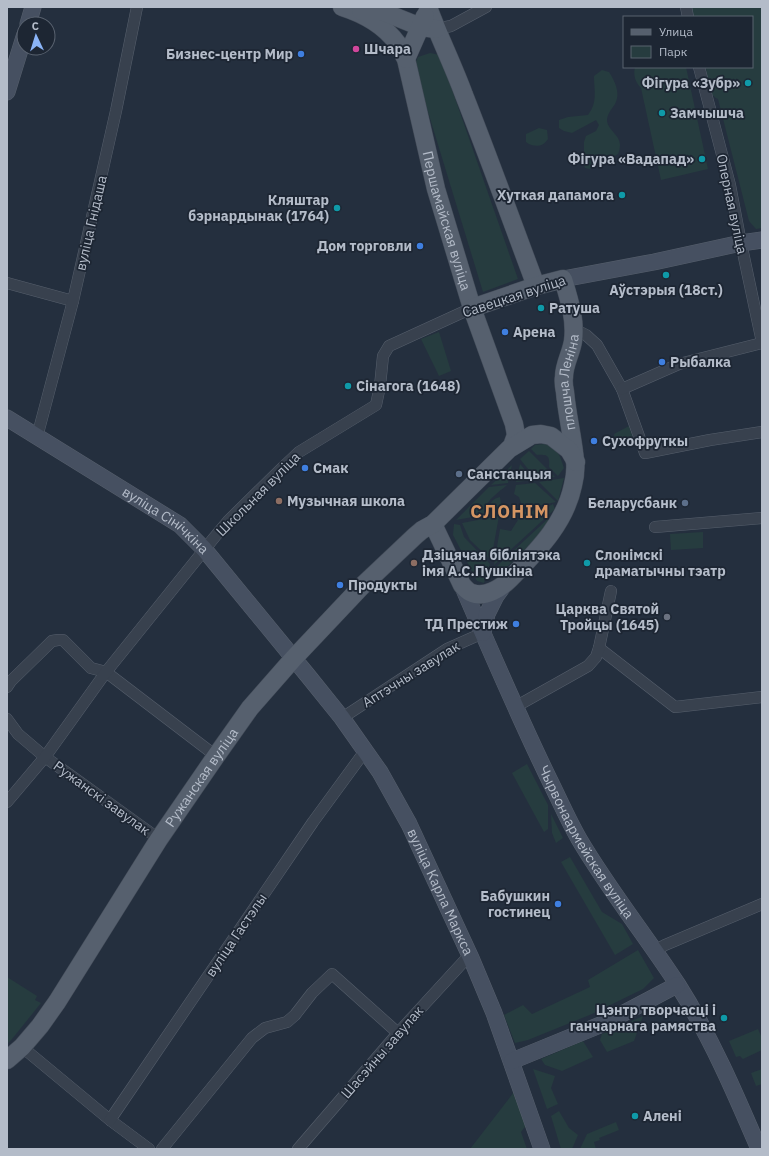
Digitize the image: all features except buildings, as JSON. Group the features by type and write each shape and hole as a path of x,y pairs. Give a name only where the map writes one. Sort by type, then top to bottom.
{"main road":[{"path":"378,16 410,7"},
{"path":"428,7 429,28 449,56 536,286"},
{"path":"348,9 378,16 396,28 429,28"},
{"name":"Першамайская вуліца","path":"378,16 387,31 407,56 436,189 472,308 514,424 516,435 512,446"},
{"path":"407,56 429,28"},
{"path":"407,56 416,47 430,46 437,47 449,56"},
{"name":"Савецкая вуліца","path":"472,308 536,286 563,279"},
{"name":"плошча Леніна","path":"462,585 470,592 477,594 489,592 504,585 539,550 550,536 563,515 571,495 575,479 576,462 566,408 563,378 574,329 563,279"},
{"name":"плошча Леніна","path":"433,524 512,446 532,435 541,434 551,436 569,450 576,462"},
{"name":"Чырвонаармейская вуліца","path":"433,524 462,585"},
{"name":"Ружанская вуліца","path":"7,1060 22,1047 40,1026 57,1002 159,839 250,708 293,659 364,583 422,530 433,524"}],"street":[{"name":"вуліца Гнідаша","path":"37,437 73,301 116,111 137,7"},
{"path":"429,28 451,26 486,7"},
{"path":"7,92 18,56"},
{"name":"Оперная вуліца","path":"699,68 730,185 762,343"},
{"name":"Савецкая вуліца","path":"563,279 762,240"},
{"path":"7,283 73,301"},
{"name":"Савецкая вуліца","path":"368,410 376,405 380,386 383,356 389,346 472,308"},
{"path":"574,329 586,335 597,345 622,389 645,453 710,440 762,432"},
{"path":"622,389 680,364 762,343"},
{"name":"Школьная вуліца","path":"7,802 45,757 106,672 228,521 299,452 368,410"},
{"name":"вуліца Сінічкіна","path":"7,418 180,525 204,550 293,659"},
{"path":"655,527 762,518"},
{"name":"Чырвонаармейская вуліца","path":"462,585 515,707 578,838 678,985 696,1015 739,1102 759,1149"},
{"name":"плошча Леніна","path":"483,633 487,614 496,596 504,585"},
{"path":"515,707 588,666 596,657 611,591"},
{"name":"Аптэчны завулак","path":"342,718 447,649 483,633"},
{"path":"7,687 11,681 52,641 63,640 91,668 106,672 216,756"},
{"path":"599,648 675,707 762,697"},
{"name":"вуліца Карла Маркса","path":"293,659 342,718 380,772 409,824 471,958 494,1013 542,1149"},
{"path":"7,719 18,734 45,757"},
{"name":"вуліца Гастэлы","path":"110,1120 313,822 365,751"},
{"name":"Ружанскі завулак","path":"45,757 159,839"},
{"path":"654,951 762,904"},
{"name":"Шасэйны завулак","path":"299,1148 398,1033 465,960 471,958"},
{"path":"162,1149 252,1038 265,1028 287,1022 295,1015 312,993 332,974 398,1033"},
{"path":"512,1061 605,1023 678,985"},
{"path":"22,1047 110,1120 149,1149"}],"green space":[{"path":"691,7 762,7 762,228 756,229 749,221 718,99 714,97 709,89 706,68 753,68 753,16 694,16"},
{"path":"430,53 440,55 518,279 483,292 414,66 418,57"},
{"path":"635,68 686,68 708,169 661,180 641,88 637,83 634,73"},
{"path":"602,70 609,72 617,92 617,100 608,114 607,121 609,127 618,138 620,147 618,154 613,157 602,158 590,169 585,168 582,159 584,142 586,136 596,131 599,125 596,120 572,133 559,128 559,120 568,117 588,115 594,101 594,76"},
{"path":"539,128 547,130 548,139 546,142 535,146 526,142 526,134"},
{"path":"439,332 451,371 439,376 421,339"},
{"path":"629,426 634,441 616,444 614,434"},
{"path":"544,444 555,449 560,456 564,468 558,476 549,467 548,456 537,455 531,449 535,445"},
{"path":"529,451 555,477 536,479 520,459"},
{"path":"520,464 534,480 516,482"},
{"path":"512,465 508,483 491,485"},
{"path":"564,478 558,501 539,482"},
{"path":"535,483 556,502 523,509 519,497 514,494 516,485"},
{"path":"507,485 488,502 484,510 484,515 456,520 489,487"},
{"path":"500,497 501,504 494,514 487,515 490,503 494,499"},
{"path":"553,504 555,509 494,565 500,529 511,531 523,512 542,510"},
{"path":"552,515 543,531 499,575 496,567"},
{"path":"499,516 491,560 470,540 462,523"},
{"path":"454,524 460,525 464,537 490,564 484,583 477,581 453,535"},
{"path":"703,532 703,548 671,550 670,534"},
{"path":"527,764 548,805 548,829 544,832 512,773"},
{"path":"551,814 563,838 556,843 552,833"},
{"path":"570,857 602,912 622,924 633,944 615,955 561,862"},
{"path":"638,950 654,978 643,989 592,1014 528,1040 515,1043 504,1015 523,1005 532,1014 590,987 588,980"},
{"path":"7,977 37,996 35,1000 41,1003 7,1044"},
{"path":"643,1016 634,1041 607,1052 600,1040 602,1034"},
{"path":"758,1029 762,1038 762,1050 743,1059 740,1056 736,1057 729,1041"},
{"path":"583,1041 593,1057 562,1071 545,1065 541,1059"},
{"path":"533,1069 555,1076 551,1088 558,1104 547,1109"},
{"path":"762,1069 762,1084 756,1086 751,1073"},
{"path":"514,1092 527,1124 521,1132 527,1149 470,1149"},
{"path":"559,1111 569,1128 578,1135 572,1149 561,1149 551,1116"},
{"path":"616,1122 619,1130 599,1138 600,1140 594,1142 596,1149 580,1149 587,1134"}],"place":[{"name":"Шчара","path":"356,49"},
{"name":"Бизнес-центр Мир","path":"301,54"},
{"name":"Фігура «Зубр»","path":"748,83"},
{"name":"Замчышча","path":"662,113"},
{"name":"Фігура «Вадапад»","path":"702,159"},
{"name":"Хуткая дапамога","path":"622,195"},
{"name":"Кляштар бэрнардынак (1764)","path":"337,208"},
{"name":"Дом торговли","path":"420,246"},
{"name":"Аўстэрыя (18ст.)","path":"666,275"},
{"name":"Ратуша","path":"541,308"},
{"name":"Арена","path":"505,332"},
{"name":"Рыбалка","path":"662,362"},
{"name":"Сінагога (1648)","path":"348,386"},
{"name":"Сухофруткы","path":"594,441"},
{"name":"Смак","path":"305,468"},
{"name":"Санстанцыя","path":"459,474"},
{"name":"Музычная школа","path":"279,501"},
{"name":"Беларусбанк","path":"685,503"},
{"name":"Дзіцячая бібліятэка імя А.С.Пушкіна","path":"414,563"},
{"name":"Слонімскі драматычны тэатр","path":"587,563"},
{"name":"Продукты","path":"340,585"},
{"name":"Царква Святой Тройцы (1645)","path":"667,617"},
{"name":"ТД Престиж","path":"516,624"},
{"name":"Бабушкин гостинец","path":"558,904"},
{"name":"Цэнтр творчасці і ганчарнага рамяства","path":"724,1018"},
{"name":"Алені","path":"635,1116"}],"district":[{"name":"СЛОНІМ","path":"510,511"}]}
